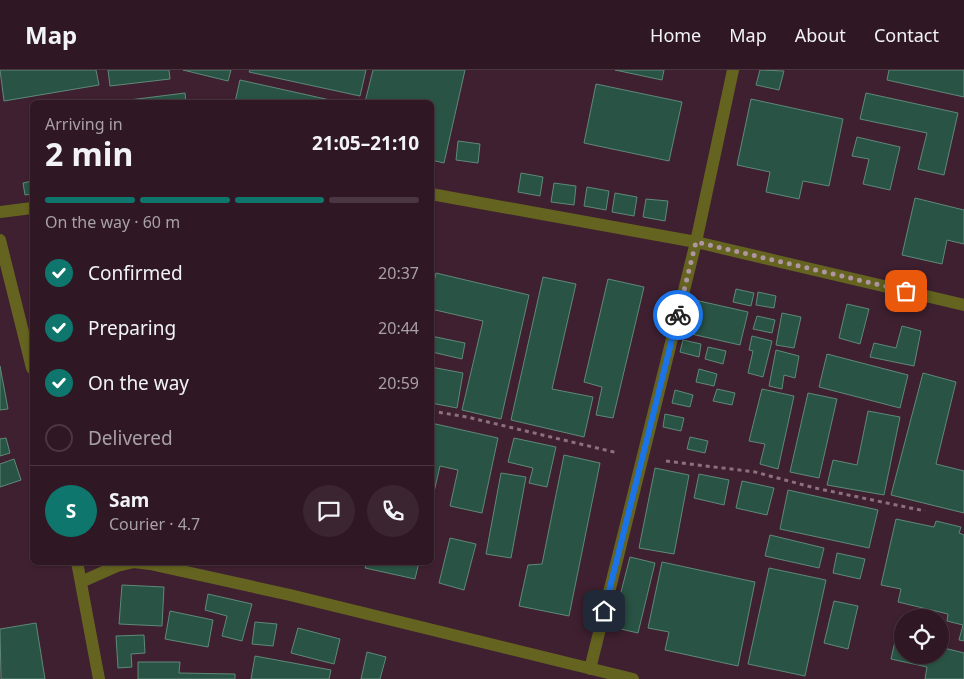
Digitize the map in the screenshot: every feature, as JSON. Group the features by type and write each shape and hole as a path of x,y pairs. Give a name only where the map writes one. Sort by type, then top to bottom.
{"street":[{"path":"590,669 696,242 733,70"},
{"path":"434,195 696,242 964,305"},
{"path":"0,212 30,208"},
{"path":"0,240 30,360"},
{"path":"78,565 100,679"},
{"path":"81,582 122,565"},
{"path":"155,565 290,595 633,679"}],"path":[{"path":"434,412 467,417 642,458 755,472 815,488 925,511"}],"building":[{"path":"0,70 96,70 99,85 4,101"},
{"path":"108,70 169,70 170,79 110,86"},
{"path":"183,70 231,70 228,81"},
{"path":"250,70 366,70 360,96 249,72"},
{"path":"373,70 465,70 444,163 434,161 434,100 366,100"},
{"path":"615,70 664,70 662,80"},
{"path":"760,70 784,71 779,90 756,85"},
{"path":"889,70 964,70 964,97 887,80"},
{"path":"240,80 330,100 235,100"},
{"path":"596,84 682,102 669,161 584,143"},
{"path":"185,93 186,100 129,100"},
{"path":"866,93 958,113 944,175 918,169 927,133 860,119"},
{"path":"751,99 843,119 829,186 803,181 799,199 766,192 770,172 737,165"},
{"path":"857,137 900,147 890,190 863,184 869,159 852,156"},
{"path":"458,141 480,144 478,163 456,160"},
{"path":"521,173 543,177 540,196 518,192"},
{"path":"30,181 30,194 25,195 23,183"},
{"path":"554,183 576,186 574,205 551,202"},
{"path":"587,187 609,191 606,210 584,206"},
{"path":"615,193 637,197 634,216 612,212"},
{"path":"915,198 964,210 964,244 947,240 942,264 902,255"},
{"path":"646,199 668,201 665,221 643,217"},
{"path":"436,273 529,295 501,419 462,410 483,321 434,310 434,282"},
{"path":"543,277 576,284 552,389 593,397 584,437 511,420"},
{"path":"608,279 644,287 613,418 596,415 602,387 584,382"},
{"path":"736,289 754,293 751,306 733,302"},
{"path":"758,292 776,296 774,308 756,305"},
{"path":"695,300 748,312 740,345 687,333"},
{"path":"847,304 869,309 860,344 839,338"},
{"path":"782,313 801,317 794,348 776,345"},
{"path":"757,316 775,320 772,333 753,329"},
{"path":"902,326 921,331 914,366 870,357 874,343 896,348"},
{"path":"752,336 772,341 763,377 748,373 753,351 749,350"},
{"path":"434,337 465,343 462,359 434,352"},
{"path":"683,340 701,344 699,357 680,352"},
{"path":"708,347 726,351 723,364 705,359"},
{"path":"776,350 799,356 795,378 784,375 782,389 769,386"},
{"path":"827,354 908,375 900,408 819,387"},
{"path":"0,366 8,409 0,410"},
{"path":"434,368 463,373 457,408 434,404"},
{"path":"699,369 717,374 714,386 696,382"},
{"path":"923,373 956,382 936,464 964,471 964,513 891,495"},
{"path":"717,389 735,393 732,405 713,401"},
{"path":"762,389 794,396 778,469 760,464 765,444 749,441"},
{"path":"675,390 693,395 690,407 672,403"},
{"path":"808,393 837,399 819,478 790,472"},
{"path":"868,411 900,417 884,495 827,485 833,460 857,465"},
{"path":"665,414 684,418 681,431 663,427"},
{"path":"434,424 498,438 482,513 450,506 458,470 440,466 434,492"},
{"path":"690,437 708,441 705,453 687,449"},
{"path":"6,438 10,453 0,456 0,439"},
{"path":"514,438 556,447 547,487 529,483 533,468 508,462"},
{"path":"564,455 600,463 569,616 519,606 528,565 542,564"},
{"path":"14,459 21,480 0,487 0,464"},
{"path":"655,468 689,475 674,554 639,548"},
{"path":"501,473 526,477 511,558 486,554"},
{"path":"699,474 729,480 724,505 694,498"},
{"path":"742,481 774,488 767,515 736,508"},
{"path":"788,490 878,510 869,548 780,529"},
{"path":"896,519 934,527 936,521 961,527 959,533 964,535 964,641 959,640 963,625 949,622 949,609 927,609 898,602 901,589 881,585"},
{"path":"770,535 824,548 819,568 765,556"},
{"path":"450,538 476,544 464,590 439,583"},
{"path":"837,553 865,559 860,579 833,573"},
{"path":"630,557 655,563 638,633 612,627"},
{"path":"662,562 755,582 738,666 665,650 669,632 648,628"},
{"path":"366,565 418,565 415,579 365,568"},
{"path":"769,568 826,580 805,676 748,664"},
{"path":"122,585 164,587 162,626 119,624"},
{"path":"208,594 252,604 242,641 222,636 227,616 205,610"},
{"path":"834,601 858,606 848,649 824,643"},
{"path":"170,611 213,620 208,647 165,639"},
{"path":"255,622 277,624 273,646 252,644"},
{"path":"36,623 45,679 1,679 0,629"},
{"path":"298,628 340,639 334,664 291,653"},
{"path":"144,635 145,653 131,654 132,667 118,668 116,636"},
{"path":"894,646 894,660 891,659"},
{"path":"949,649 964,653 964,679 925,679 927,667 914,664 949,664"},
{"path":"367,652 386,657 380,679 361,679"},
{"path":"255,656 331,670 329,679 251,679"},
{"path":"138,662 180,662 179,673 235,674 235,679 138,679"}],"way so far":[{"path":"678,315 696,242 906,291"}],"route":[{"path":"604,611 678,315"}]}
